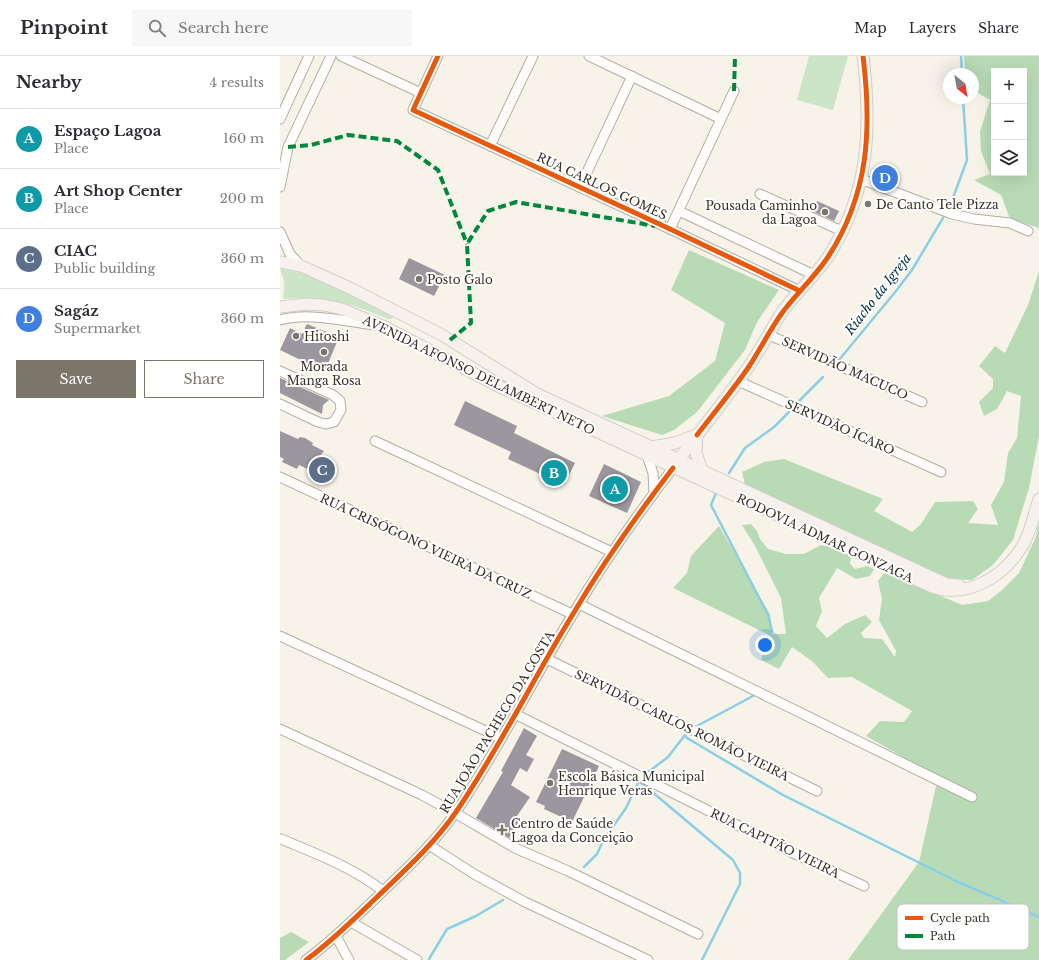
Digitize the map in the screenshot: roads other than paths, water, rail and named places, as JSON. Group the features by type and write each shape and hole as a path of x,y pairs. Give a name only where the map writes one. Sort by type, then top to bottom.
{"main road":[{"path":"676,464 738,381 781,315 828,256 842,231 861,179 867,141 867,94 863,56"},
{"name":"AVENIDA AFONSO DELAMBERT NETO","path":"280,262 302,266 352,289 450,340 537,394 676,464"},
{"name":"AVENIDA AFONSO DELAMBERT NETO","path":"280,307 306,304 324,305 342,309 387,328 496,385 649,451"},
{"path":"432,351 450,340"},
{"path":"649,451 697,435"},
{"path":"697,435 696,453 702,471"},
{"name":"RODOVIA ADMAR GONZAGA","path":"676,464 702,471 940,581 955,585 980,585"},
{"name":"RODOVIA ADMAR GONZAGA","path":"676,464 930,586 944,591 967,589 980,585 1004,569 1020,550 1030,529 1039,499"}],"street":[{"path":"280,119 309,56"},
{"path":"280,187 284,145 331,56"},
{"path":"341,56 421,93 438,56"},
{"path":"490,146 533,56"},
{"path":"589,56 721,119"},
{"path":"580,187 632,76"},
{"path":"670,228 734,91"},
{"name":"RUA CARLOS GOMES","path":"421,93 413,110 670,228 800,290"},
{"path":"861,179 952,214 1010,224 1028,231"},
{"path":"760,194 842,231"},
{"name":"RUA CARLOS GOMES","path":"679,211 814,275"},
{"path":"280,232 290,254 302,266"},
{"path":"280,320 289,317 309,317 348,321 387,328"},
{"name":"SERVIDÃO MACUCO","path":"768,335 922,402"},
{"path":"280,371 332,395 340,401 341,410 334,422 326,424 318,422 280,404"},
{"name":"SERVIDÃO ÍCARO","path":"738,381 941,472"},
{"path":"375,441 612,552"},
{"path":"649,451 654,493"},
{"name":"RUA JOÃO PACHECO DA COSTA","path":"306,960 336,936 383,891 429,845 455,813 501,738 572,614 612,552 676,464"},
{"name":"RUA CRISÓGONO VIEIRA DA CRUZ","path":"280,477 572,614"},
{"path":"579,604 972,797"},
{"path":"280,636 501,738"},
{"name":"SERVIDÃO CARLOS ROMÃO VIEIRA","path":"547,659 817,791"},
{"name":"RUA CAPITÃO VIEIRA","path":"514,714 797,855 864,886"},
{"path":"280,729 422,795 515,848 568,871 698,934"},
{"path":"281,839 360,874 383,891"},
{"path":"429,845 482,879 525,902 648,960"},
{"path":"351,922 417,960"},
{"path":"336,936 349,960"}],"waterway":[{"name":"Riacho da Igreja","path":"961,56 962,68"},
{"name":"Riacho da Igreja","path":"950,206 967,160 963,104"},
{"name":"Riacho da Igreja","path":"839,360 912,270 943,218"},
{"name":"Riacho da Igreja","path":"799,401 823,377"},
{"name":"Riacho da Igreja","path":"729,473 745,448 774,427 789,412"},
{"name":"Riacho da Igreja","path":"716,493 711,505 768,615 772,631"},
{"name":"Riacho da Igreja","path":"697,726 753,696"},
{"path":"643,776 668,757 685,735 687,738 783,795 956,881 1009,904"},
{"name":"Riacho da Igreja","path":"584,867 597,854 603,841 626,808 640,779"},
{"path":"638,780 733,860 740,873 740,884 702,960"},
{"name":"Riacho da Igreja","path":"429,959 447,929 476,916 503,900"},
{"path":"1029,913 1039,917"}],"place":[{"name":"Sagáz","path":"885,178"},
{"name":"De Canto Tele Pizza","path":"868,204"},
{"name":"Pousada Caminho da Lagoa","path":"825,212"},
{"name":"Posto Galo","path":"419,279"},
{"name":"Hitoshi","path":"296,336"},
{"name":"Morada Manga Rosa","path":"324,352"},
{"name":"CIAC","path":"322,470"},
{"name":"Art Shop Center","path":"554,473"},
{"name":"Espaço Lagoa","path":"615,489"},
{"name":"Escola Básica Municipal Henrique Veras","path":"550,783"},
{"name":"Centro de Saúde Lagoa da Conceição","path":"502,830"}]}
